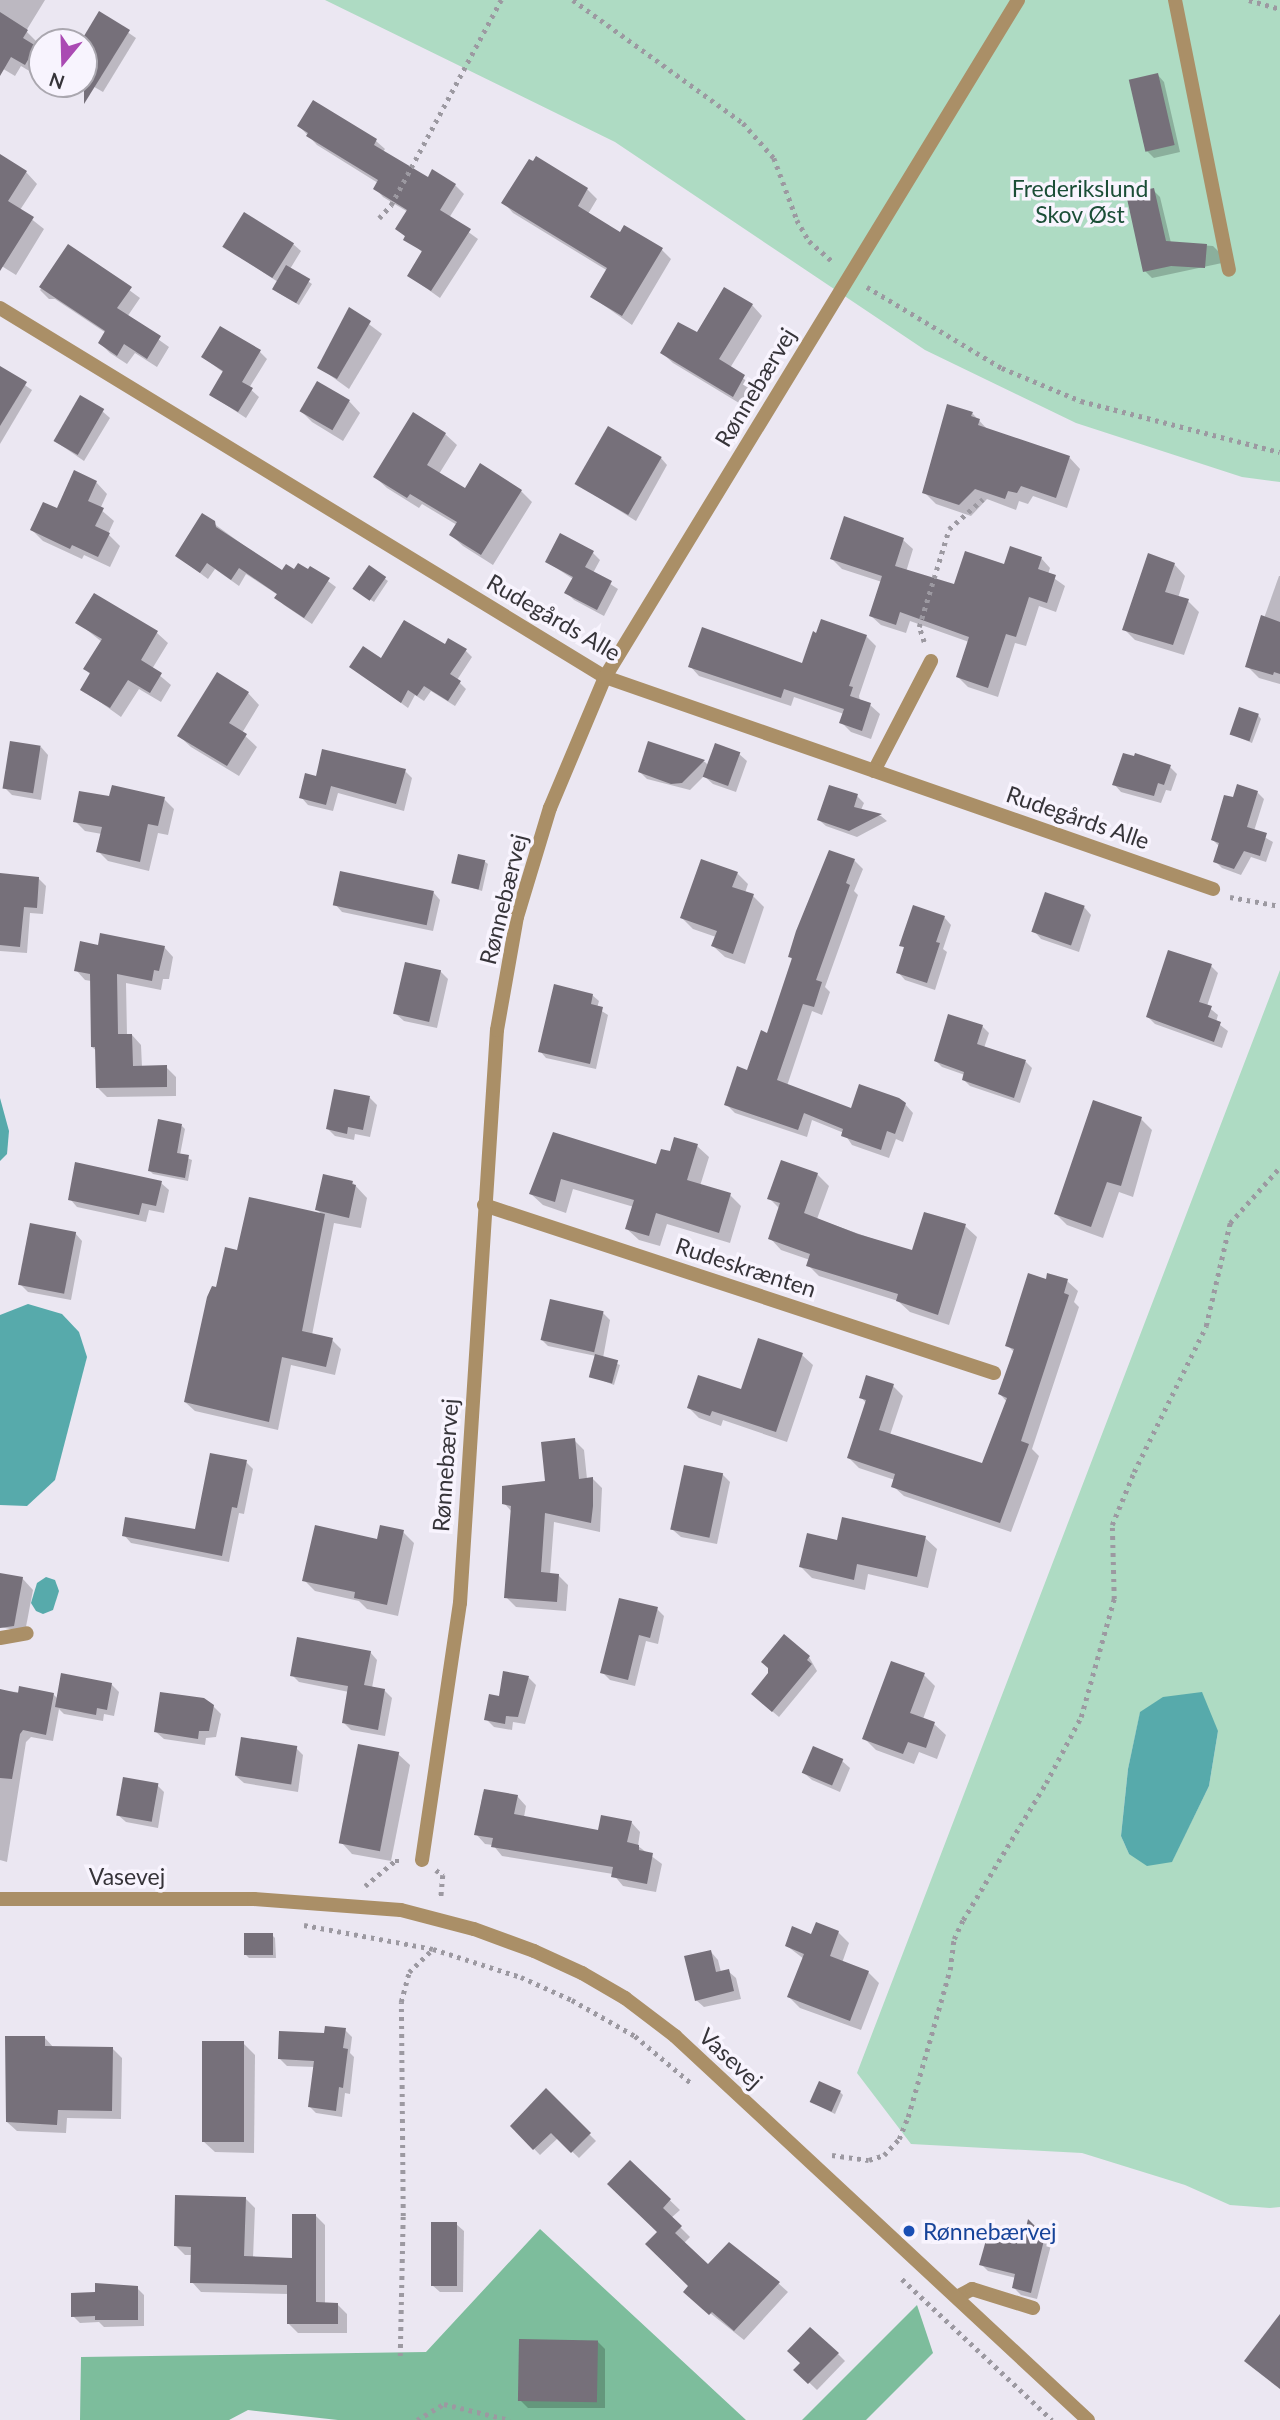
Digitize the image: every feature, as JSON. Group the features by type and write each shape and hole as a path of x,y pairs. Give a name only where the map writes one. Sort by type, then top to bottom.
{"street":[{"name":"Rønnebærvej","path":"422,1860 460,1603 497,1030 517,917 550,808 605,677 1018,0"},
{"path":"1175,0 1229,270"},
{"name":"Rudegårds Alle","path":"0,308 605,677 1213,889"},
{"path":"874,771 931,661"},
{"name":"Rudeskrænten","path":"484,1205 995,1373"},
{"path":"0,1638 27,1633"},
{"name":"Vasevej","path":"0,1899 254,1899 401,1910 534,1951 625,1998 675,2036 1088,2420"},
{"path":"957,2297 972,2289 1033,2308"}],"path":[{"path":"379,218 391,205 501,0"},
{"path":"573,0 743,123 774,158 797,220 809,241 849,276 1002,368 1070,396 1280,452"},
{"path":"1249,0 1280,9"},
{"path":"931,661 919,628 949,529 983,499"},
{"path":"1213,889 1229,897 1280,906"},
{"path":"817,2168 830,2155 869,2160 884,2155 899,2140 962,1920 1046,1783 1082,1717 1114,1599 1112,1525 1134,1472 1206,1326 1230,1223 1280,1167"},
{"path":"342,1905 394,1861 422,1860 443,1875 440,1920"},
{"name":"Vasevej","path":"300,1923 312,1929 433,1949 521,1977 572,2000 635,2036 694,2084"},
{"path":"400,2356 403,2216 401,2002 409,1972 433,1949"},
{"path":"895,2273 1052,2420"},
{"path":"417,2420 444,2404 510,2420"}],"green space":[{"name":"Frederikslund Skov Øst","path":"325,0 1280,0 1280,482 1242,477 1076,423 925,350 615,142"},
{"path":"1280,970 1280,2207 1230,2205 1185,2185 1082,2153 911,2144 857,2073","holes":["1140,1713 1218,1731 1209,1786 1172,1861 1129,1854 1121,1836 1128,1769"]},
{"path":"540,2229 746,2420 338,2420 248,2410 229,2420 80,2420 81,2357 426,2352"},
{"path":"917,2305 933,2353 866,2420 802,2420"}],"water":[{"path":"0,1098 9,1131 7,1154 0,1161"},
{"path":"28,1304 62,1314 79,1332 87,1357 55,1480 27,1506 0,1505 0,1315"},
{"path":"46,1577 55,1580 59,1591 53,1610 43,1614 36,1611 31,1603 37,1583"},
{"path":"1202,1692 1218,1731 1209,1786 1172,1862 1147,1866 1129,1854 1121,1836 1128,1769 1140,1712 1163,1697"}],"building":[{"path":"99,11 130,30 98,81 98,28 89,28"},
{"path":"0,12 28,30 23,38 28,41 28,60 25,65 11,57 0,76"},
{"path":"1158,73 1175,145 1145,152 1129,80"},
{"path":"313,100 377,139 374,145 428,177 432,169 456,184 440,210 471,229 431,291 407,276 422,251 403,240 405,236 395,229 407,210 373,189 378,180 306,136 308,133 297,126"},
{"path":"0,154 27,171 8,201 34,217 0,271"},
{"path":"536,156 588,188 578,206 620,232 624,225 663,248 622,316 590,297 607,268 501,203 529,159 533,161"},
{"path":"1154,188 1166,241 1207,244 1205,268 1171,266 1143,272 1126,194"},
{"path":"244,212 294,243 272,278 222,247"},
{"path":"68,244 132,287 117,308 161,336 147,359 124,344 117,356 98,343 105,331 39,287"},
{"path":"286,265 310,279 296,303 272,289"},
{"path":"724,287 753,304 719,359 745,375 733,397 660,353 678,322 697,332"},
{"path":"349,307 371,321 337,379 317,368"},
{"path":"220,326 261,350 242,382 253,388 238,412 209,395 223,371 201,357"},
{"path":"0,366 27,382 0,426"},
{"path":"317,381 350,400 332,430 300,411"},
{"path":"80,395 104,409 78,455 54,441"},
{"path":"947,404 973,412 971,416 980,419 978,425 1070,456 1056,498 1021,486 1017,493 1008,491 1005,499 975,489 959,505 922,493"},
{"path":"413,412 446,433 427,465 465,488 480,463 522,490 481,555 449,535 457,522 410,494 407,498 373,477"},
{"path":"608,426 662,457 628,515 574,484"},
{"path":"74,470 97,481 88,501 104,508 95,526 110,533 98,557 72,545 70,549 30,530 43,502 57,508"},
{"path":"202,513 215,521 216,527 282,570 286,564 294,569 298,563 308,569 310,566 330,578 304,618 274,598 277,594 239,568 231,580 207,563 200,573 175,556"},
{"path":"844,516 904,538 895,566 954,584 965,551 1004,564 1010,546 1042,557 1038,569 1056,575 1047,603 1029,597 1016,637 1006,634 988,688 956,677 969,637 900,612 896,625 869,616 882,576 830,559"},
{"path":"560,533 594,551 585,567 612,581 597,610 564,593 573,577 545,562"},
{"path":"1148,553 1175,563 1165,592 1189,599 1173,645 1122,630"},
{"path":"369,565 386,577 370,601 352,589"},
{"path":"94,593 158,631 141,660 162,673 150,693 128,680 110,708 80,690 90,673 83,669 102,639 75,623"},
{"path":"1261,615 1280,622 1280,674 1274,672 1273,675 1245,667"},
{"path":"821,619 867,635 849,686 853,687 850,696 871,703 862,731 839,723 844,709 784,689 781,698 688,667 702,627 802,663 813,631 816,633"},
{"path":"404,620 445,644 448,638 467,649 450,674 461,681 448,701 424,686 417,696 408,690 401,703 349,667 363,646 381,658"},
{"path":"217,672 249,692 229,723 247,734 227,766 177,736"},
{"path":"1239,707 1259,714 1249,741 1230,734"},
{"path":"10,741 41,746 33,793 2,788"},
{"path":"648,741 705,760 682,783 671,784 638,772"},
{"path":"715,743 740,752 728,786 703,777"},
{"path":"322,749 406,769 396,804 331,786 326,805 299,798 305,773 316,776"},
{"path":"1123,753 1134,756 1135,753 1171,765 1164,785 1158,783 1154,796 1112,785"},
{"path":"1237,784 1258,791 1247,827 1267,833 1260,856 1244,851 1234,869 1213,862 1219,843 1211,840 1224,795 1233,797"},
{"path":"112,785 165,797 158,826 148,824 140,862 96,852 102,827 73,822 79,791 109,796"},
{"path":"829,785 858,794 854,807 882,814 849,831 817,820"},
{"path":"829,850 855,859 846,883 850,885 816,980 822,982 814,1007 803,1004 777,1080 851,1108 859,1084 899,1098 906,1103 895,1134 887,1131 881,1150 841,1136 843,1129 804,1113 798,1130 724,1105 737,1066 747,1070 761,1030 767,1033 792,958 788,957 796,931"},
{"path":"458,854 485,860 479,890 451,883"},
{"path":"701,859 738,872 732,887 754,894 733,954 711,946 717,931 680,918"},
{"path":"340,871 434,891 427,925 333,905"},
{"path":"0,873 39,877 37,908 24,907 20,947 0,945"},
{"path":"1045,892 1085,906 1071,945 1031,932"},
{"path":"913,905 945,916 936,942 940,943 927,983 896,973 904,947 899,946"},
{"path":"100,933 165,946 159,971 154,970 152,981 117,974 118,1034 132,1034 133,1066 167,1065 167,1087 96,1088 95,1047 91,1047 90,974 74,971 80,941 98,945"},
{"path":"1168,950 1212,964 1199,1002 1212,1006 1208,1017 1221,1022 1214,1042 1146,1017"},
{"path":"405,962 441,970 429,1022 393,1014"},
{"path":"554,984 593,994 591,1004 603,1007 590,1064 538,1052"},
{"path":"948,1014 983,1025 977,1044 1026,1060 1014,1098 962,1080 964,1072 934,1061"},
{"path":"334,1089 370,1096 363,1130 348,1127 347,1134 326,1129"},
{"path":"1093,1100 1142,1117 1121,1186 1107,1182 1091,1227 1054,1214"},
{"path":"158,1119 182,1124 177,1153 189,1155 185,1178 148,1171"},
{"path":"553,1132 656,1164 661,1149 670,1151 674,1137 698,1144 687,1180 731,1193 719,1233 656,1213 649,1236 625,1229 634,1200 561,1179 555,1202 529,1194"},
{"path":"781,1160 818,1173 804,1213 858,1234 912,1250 924,1212 966,1224 938,1315 896,1301 898,1294 806,1266 810,1254 768,1239 780,1203 767,1199"},
{"path":"75,1162 162,1181 156,1206 142,1203 139,1215 68,1200"},
{"path":"323,1174 353,1181 352,1184 356,1185 349,1218 315,1210"},
{"path":"249,1197 325,1214 302,1331 333,1338 326,1367 282,1357 269,1422 184,1402 207,1297 212,1286 216,1287 225,1247 237,1250"},
{"path":"30,1223 76,1232 64,1294 18,1285"},
{"path":"1028,1273 1046,1279 1047,1273 1068,1279 1064,1293 1069,1295 1021,1441 1029,1444 1000,1523 891,1487 895,1474 847,1458 866,1400 859,1398 866,1375 894,1384 879,1430 982,1463 1007,1398 998,1394 1014,1349 1005,1346"},
{"path":"550,1299 604,1311 594,1352 541,1340"},
{"path":"758,1338 803,1353 776,1432 712,1411 710,1416 687,1408 698,1375 741,1389"},
{"path":"595,1354 618,1360 612,1383 589,1377"},
{"path":"575,1438 579,1479 593,1477 593,1506 591,1523 545,1513 541,1572 559,1574 557,1602 504,1598 511,1506 502,1504 502,1486 545,1481 541,1442"},
{"path":"210,1453 247,1460 237,1508 232,1507 222,1556 122,1536 125,1517 195,1529"},
{"path":"684,1465 723,1473 709,1538 670,1530"},
{"path":"842,1517 926,1536 917,1577 857,1564 854,1580 799,1567 807,1533 837,1540"},
{"path":"315,1525 377,1539 380,1525 404,1530 387,1605 354,1598 355,1592 302,1581"},
{"path":"0,1573 23,1577 14,1626 0,1628"},
{"path":"619,1598 658,1607 650,1638 639,1635 628,1680 600,1673"},
{"path":"784,1634 810,1656 807,1660 812,1664 772,1712 751,1694 768,1673 768,1668 761,1662"},
{"path":"297,1637 371,1651 364,1685 385,1689 378,1730 342,1723 348,1686 290,1676"},
{"path":"891,1661 925,1673 910,1713 935,1722 926,1748 908,1742 903,1754 862,1739"},
{"path":"503,1671 529,1676 518,1717 506,1716 505,1724 484,1720 489,1694 499,1696"},
{"path":"61,1673 112,1683 107,1710 97,1708 96,1715 55,1707"},
{"path":"19,1686 54,1693 46,1735 23,1730 12,1779 0,1778 0,1689 18,1693"},
{"path":"160,1692 204,1698 214,1705 209,1731 199,1731 198,1739 154,1732"},
{"path":"241,1737 297,1746 291,1784 235,1776"},
{"path":"358,1744 399,1752 380,1851 339,1843"},
{"path":"813,1746 843,1759 832,1786 802,1773"},
{"path":"123,1777 158,1783 152,1822 116,1815"},
{"path":"484,1789 518,1795 514,1814 598,1830 601,1815 632,1821 627,1842 639,1845 639,1850 653,1853 647,1884 611,1877 613,1867 491,1847 493,1838 474,1835"},
{"path":"816,1922 839,1931 830,1956 869,1971 850,2021 787,1997 804,1954 785,1946 792,1926 811,1934"},
{"path":"244,1933 273,1933 273,1955 244,1955"},
{"path":"711,1950 716,1972 729,1969 734,1991 695,2001 684,1956"},
{"path":"325,2026 346,2028 343,2048 348,2049 343,2088 339,2087 336,2111 308,2107 314,2061 278,2059 279,2031 324,2033"},
{"path":"5,2036 45,2036 45,2046 113,2047 112,2111 58,2110 57,2125 6,2122"},
{"path":"202,2041 244,2041 244,2142 202,2142"},
{"path":"819,2081 841,2091 832,2112 810,2102"},
{"path":"546,2088 591,2133 571,2153 551,2133 533,2150 510,2126"},
{"path":"630,2160 671,2199 663,2208 682,2226 675,2233 708,2264 729,2242 780,2282 734,2331 712,2312 709,2315 683,2292 688,2286 645,2244 657,2232 607,2184"},
{"path":"175,2195 246,2197 244,2256 292,2258 292,2214 316,2214 316,2302 338,2303 338,2324 287,2324 287,2285 190,2283 191,2247 174,2246"},
{"path":"1028,2219 1045,2236 1031,2293 1012,2288 1015,2274 979,2265 988,2233 1023,2241"},
{"path":"431,2222 457,2222 457,2286 431,2286"},
{"path":"95,2283 138,2286 138,2320 71,2317 71,2293 95,2292"},
{"path":"1280,2314 1280,2389 1244,2361"},
{"path":"810,2327 839,2353 808,2384 793,2370 800,2363 787,2351"},
{"path":"519,2339 598,2340 597,2402 518,2401"}],"place":[{"name":"Rønnebærvej","path":"909,2231"}]}
